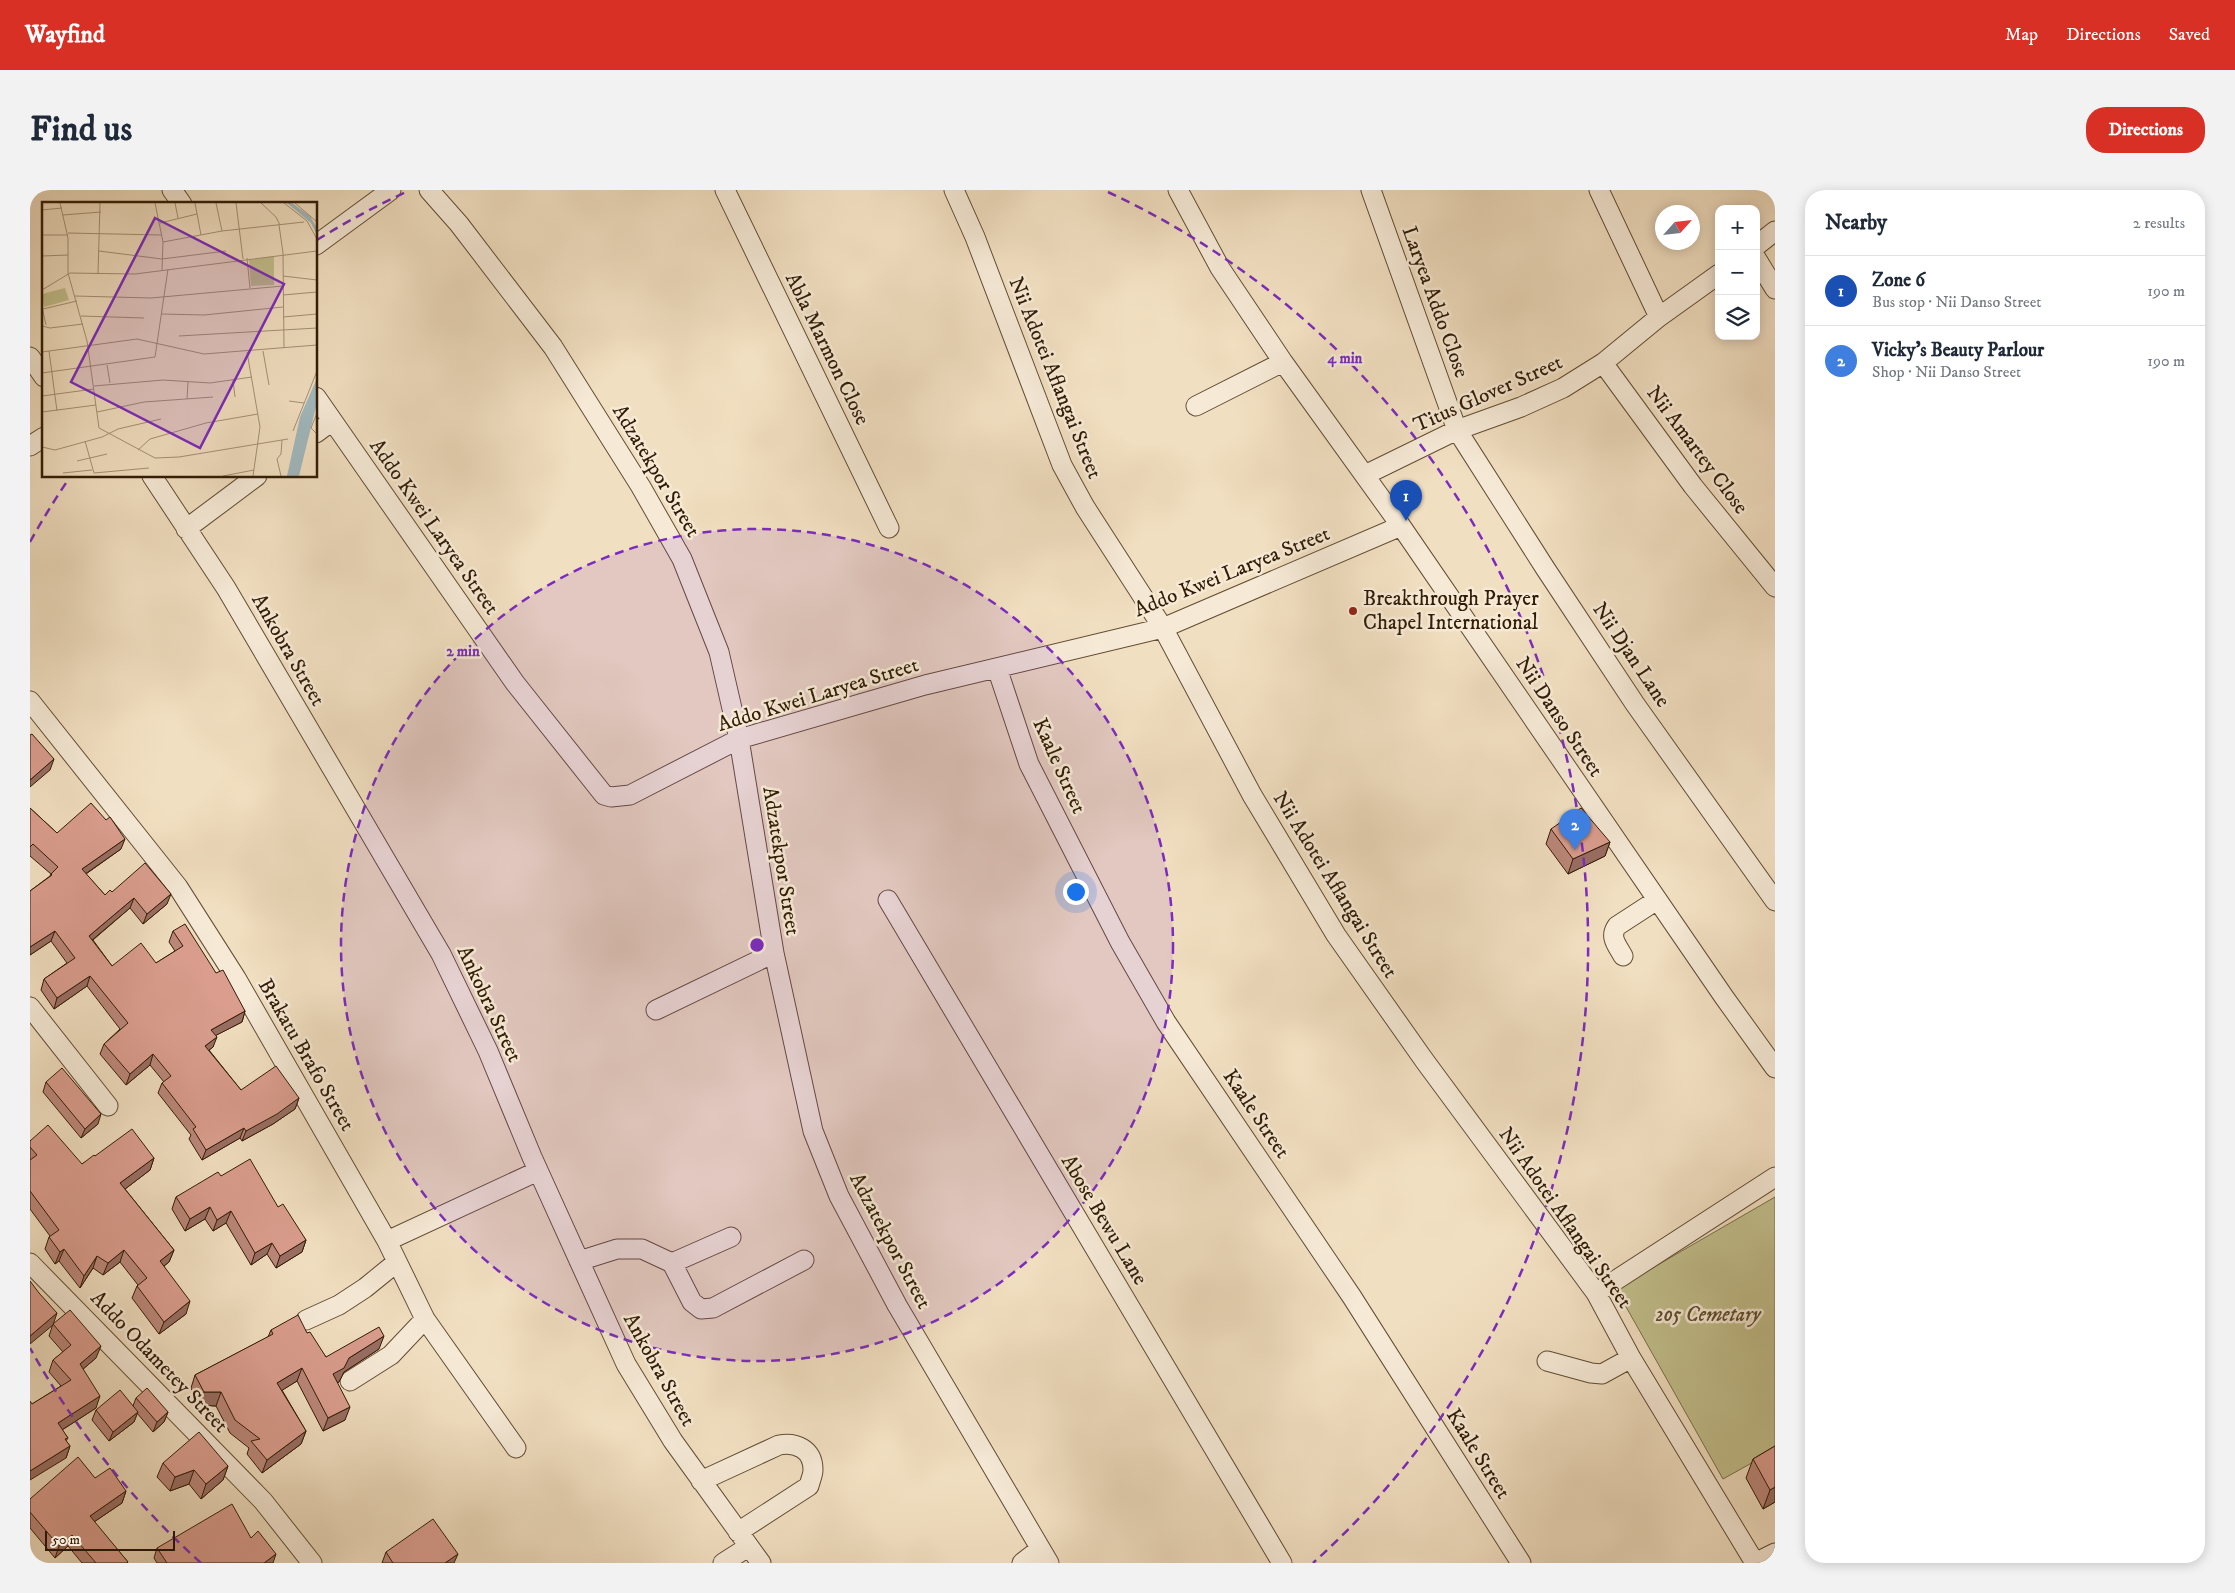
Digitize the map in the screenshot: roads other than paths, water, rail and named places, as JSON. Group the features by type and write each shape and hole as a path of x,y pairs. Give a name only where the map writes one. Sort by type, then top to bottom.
{"street":[{"path":"172,190 181,202"},
{"path":"318,245 392,190"},
{"name":"Adzatekpor Street","path":"429,190 459,224 553,347 641,487 682,558 719,652 738,739 774,953 813,1131 839,1196 898,1305 1045,1556"},
{"name":"Abla Marmon Close","path":"725,190 888,528"},
{"name":"Nii Adotei Aflangai Street","path":"954,190 975,237 1062,465 1085,507 1162,628 1252,796 1336,935 1424,1060 1596,1293 1631,1358 1755,1563"},
{"name":"Nii Danso Street","path":"1178,190 1220,268 1283,362 1401,526 1775,1068"},
{"name":"Laryea Addo Close","path":"1370,190 1457,430"},
{"path":"1599,190 1659,318"},
{"path":"1760,243 1775,231"},
{"path":"1760,265 1775,289"},
{"name":"Titus Glover Street","path":"1365,475 1457,430 1521,407 1564,388 1603,363 1659,318 1715,277"},
{"path":"30,357 42,374"},
{"path":"1196,406 1283,362"},
{"name":"Nii Amartey Close","path":"1603,363 1693,486 1775,587"},
{"name":"Addo Kwei Laryea Street","path":"318,400 515,683 604,795 611,798 630,794 738,739 925,684 1162,628 1401,526"},
{"path":"318,432 332,421"},
{"name":"Nii Djan Lane","path":"1457,430 1630,696 1775,901"},
{"path":"30,446 42,438"},
{"name":"Ankobra Street","path":"153,478 226,588 441,954 488,1051 538,1171 626,1364 672,1441 760,1563"},
{"path":"186,529 254,478"},
{"name":"Kaale Street","path":"997,668 1029,764 1120,942 1166,1022 1352,1297 1521,1563"},
{"name":"Brakatu Brafo Street","path":"30,701 178,887 236,978 387,1241 425,1319 516,1448"},
{"name":"Abose Bewu Lane","path":"888,900 1282,1563"},
{"path":"1623,956 1613,938 1613,932 1617,926 1658,900"},
{"path":"656,1010 774,953"},
{"path":"30,1007 108,1106"},
{"path":"387,1241 538,1171"},
{"path":"1596,1293 1775,1177"},
{"path":"672,1263 732,1237"},
{"path":"579,1261 617,1249 642,1249 672,1263 692,1302 701,1308 713,1308 804,1260"},
{"path":"306,1320 339,1305 366,1288 397,1262"},
{"name":"Addo Odametey Street","path":"30,1263 263,1501 312,1563"},
{"path":"350,1381 391,1355 405,1343 425,1319"},
{"path":"1547,1361 1591,1373 1602,1374 1631,1358"},
{"path":"701,1481 779,1445 791,1443 801,1446 810,1457 813,1470 809,1486 743,1539 723,1563"},
{"path":"1755,1563 1775,1553"},
{"path":"1022,1563 1045,1556"}],"place":[{"name":"Zone 6","path":"1406,521"},
{"name":"Breakthrough Prayer Chapel International","path":"1353,611"},
{"name":"Vicky's Beauty Parlour","path":"1575,850"}],"park label":[{"name":"205 Cemetary","path":"1708,1315"}]}
